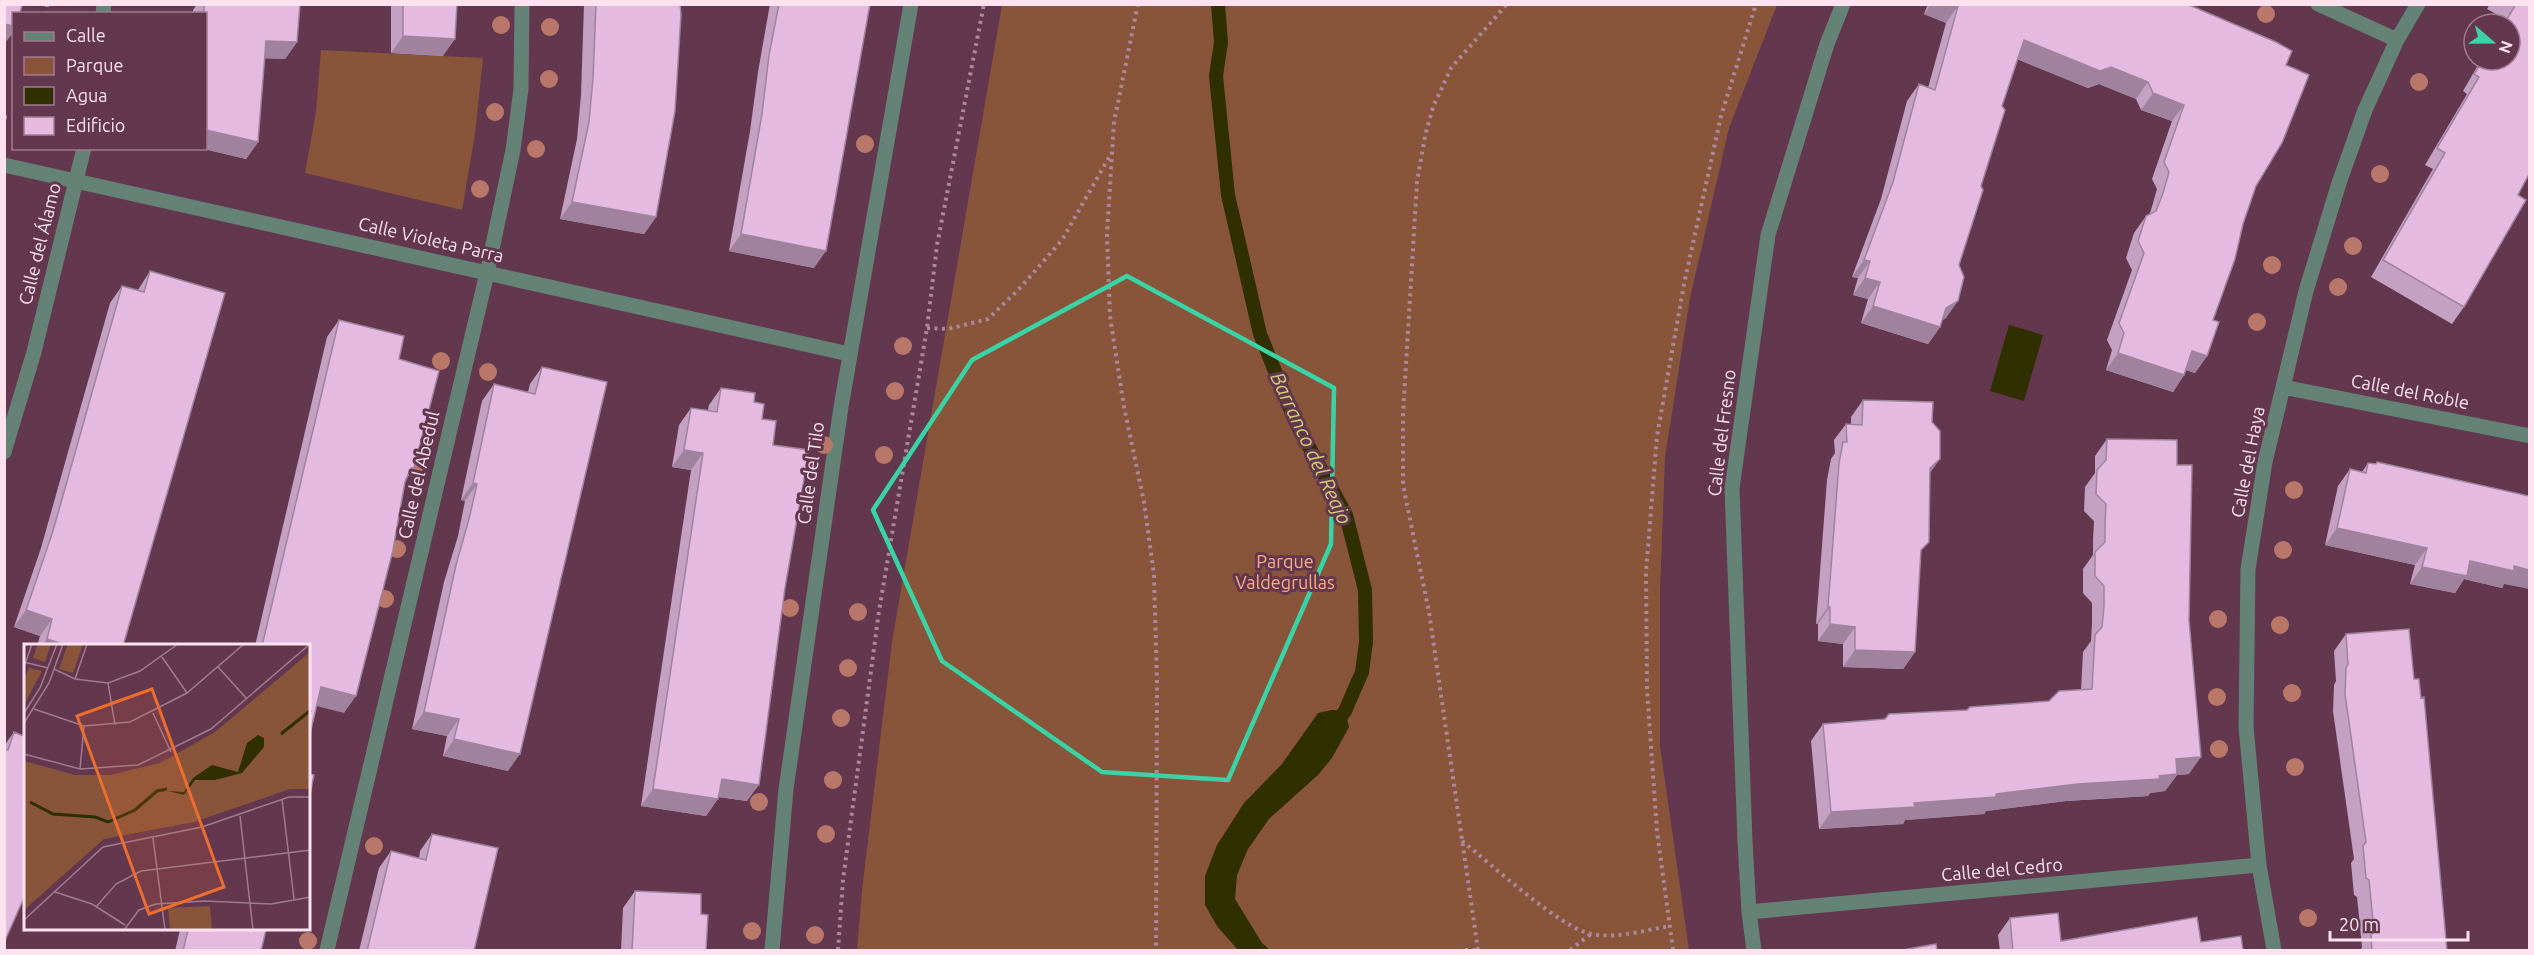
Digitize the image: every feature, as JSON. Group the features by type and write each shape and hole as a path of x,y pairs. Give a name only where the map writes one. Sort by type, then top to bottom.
{"street":[{"name":"Calle del Abedul","path":"327,951 487,273 513,150 521,89 522,4"},
{"name":"Calle del Tilo","path":"772,951 786,789 849,354 911,4"},
{"name":"Calle del Fresno","path":"1754,951 1749,912 1732,488 1768,235 1827,44 1843,4"},
{"path":"2318,4 2397,40"},
{"name":"Calle del Haya","path":"2274,951 2259,865 2246,727 2248,569 2265,462 2306,291 2339,183 2365,110 2397,40 2418,4"},
{"name":"Calle del Álamo","path":"4,453 34,352 84,150"},
{"name":"Calle Violeta Parra","path":"4,165 849,354"},
{"name":"Calle del Roble","path":"2283,387 2529,435"},
{"name":"Calle del Cedro","path":"1749,912 2259,865"}],"path":[{"path":"838,951 843,880 878,623 927,328 937,245 984,4"},
{"path":"1138,4 1113,122 1107,234 1110,316 1124,407 1144,502 1154,575 1157,683 1156,951"},
{"path":"1465,951 1478,950 1429,612 1403,485 1403,414 1417,182 1425,136 1433,106 1451,68 1507,4"},
{"path":"1673,951 1657,831 1647,690 1646,572 1657,436 1684,284 1721,116 1756,4"},
{"path":"927,328 948,329 988,319 1062,240 1112,151"},
{"path":"1462,840 1558,919 1591,934 1621,934 1670,926"},
{"path":"1570,951 1591,934"}],"highlighted area":[{"path":"1127,276 1334,388 1331,544 1228,780 1102,772 942,661 873,510 972,360"}],"green space":[{"name":"Parque Valdegrullas","path":"1002,5 1777,5 1729,128 1690,298 1665,457 1660,591 1660,746 1689,950 857,950 862,890 892,642"},
{"path":"321,50 483,58 475,134 462,210 305,173 316,112"}],"water":[{"path":"2009,325 2043,335 2024,401 1990,391"},
{"path":"1332,710 1345,711 1349,727 1332,758 1318,775 1269,819 1248,849 1237,875 1235,899 1262,943 1270,950 1238,950 1217,926 1205,905 1205,876 1217,845 1244,803 1282,764 1318,713"}],"building":[{"path":"4,4 22,4 20,12 12,12 12,26 4,24"},
{"path":"204,4 300,4 297,42 266,41 258,142 207,130 207,12 204,12"},
{"path":"403,4 457,4 455,39 403,36"},
{"path":"596,4 680,4 675,111 656,217 572,202 589,122"},
{"path":"779,4 870,4 826,251 741,234"},
{"path":"1953,4 2187,4 2292,51 2286,65 2309,75 2282,143 2256,186 2243,224 2235,259 2213,320 2219,322 2207,356 2192,351 2184,375 2118,353 2124,333 2119,323 2144,253 2138,241 2146,216 2156,211 2163,193 2169,172 2164,162 2184,105 2153,93 2148,82 2111,67 2100,71 2024,40 2002,106 2005,110 1959,265 1964,277 1958,301 1946,308 1940,327 1873,306 1880,282 1865,278 1870,261 1864,260 1893,182 1919,84 1935,90 1958,6"},
{"path":"2516,4 2529,4 2529,174 2518,195 2526,200 2464,307 2383,260 2445,153 2437,148 2479,77 2474,74 2475,72 2522,72 2522,12 2511,12"},
{"path":"150,271 225,293 124,644 63,644 47,639 52,619 26,610 53,531 122,286 144,292"},
{"path":"339,320 404,336 399,359 439,371 414,468 411,468 405,482 393,550 356,696 321,687 310,734 310,644 262,644"},
{"path":"542,367 607,382 520,754 454,739 459,719 424,712 456,565 477,484 473,483 494,384 535,394"},
{"path":"721,388 755,393 754,402 764,404 762,419 776,421 773,445 809,450 785,588 759,785 722,779 718,799 653,789 703,453 684,450 691,408 717,412"},
{"path":"1863,400 1933,402 1932,422 1940,431 1940,459 1930,468 1929,542 1921,550 1915,652 1855,650 1855,627 1830,624 1830,607 1828,607 1839,463 1843,442 1847,442 1846,424 1862,425"},
{"path":"2107,439 2177,440 2177,465 2192,465 2189,620 2201,757 2176,759 2177,774 2159,776 2160,779 2078,784 1996,794 1996,797 1914,803 1915,807 1831,812 1823,724 1885,719 1889,714 1967,710 1970,707 2049,701 2059,691 2092,689 2095,635 2102,627 2104,606 2104,586 2095,576 2095,552 2105,542 2106,504 2096,494 2097,470 2106,460"},
{"path":"2377,462 2529,496 2529,570 2514,566 2514,571 2470,561 2467,576 2422,567 2427,548 2337,528 2350,469 2366,473 2368,463 2376,464"},
{"path":"2409,629 2414,679 2419,679 2421,698 2424,697 2447,951 2372,951 2371,935 2374,931 2363,846 2366,842 2345,694 2348,664 2346,634"},
{"path":"14,732 24,736 24,898 4,943 4,749 8,750"},
{"path":"310,774 314,775 310,794"},
{"path":"432,834 498,848 474,951 367,951 391,851 426,860"},
{"path":"635,891 701,894 701,914 708,915 706,951 632,951"},
{"path":"2058,913 2061,941 2197,917 2201,942 2241,936 2243,951 2013,951 2010,918"},
{"path":"188,931 266,931 261,951 183,951"},
{"path":"1936,944 1937,951 1897,951"}],"waterway":[{"name":"Barranco del Reajo","path":"1218,4 1221,42 1216,76 1228,195 1260,334 1295,421 1346,515 1365,590 1366,642 1362,672 1345,711 1335,725"}]}
